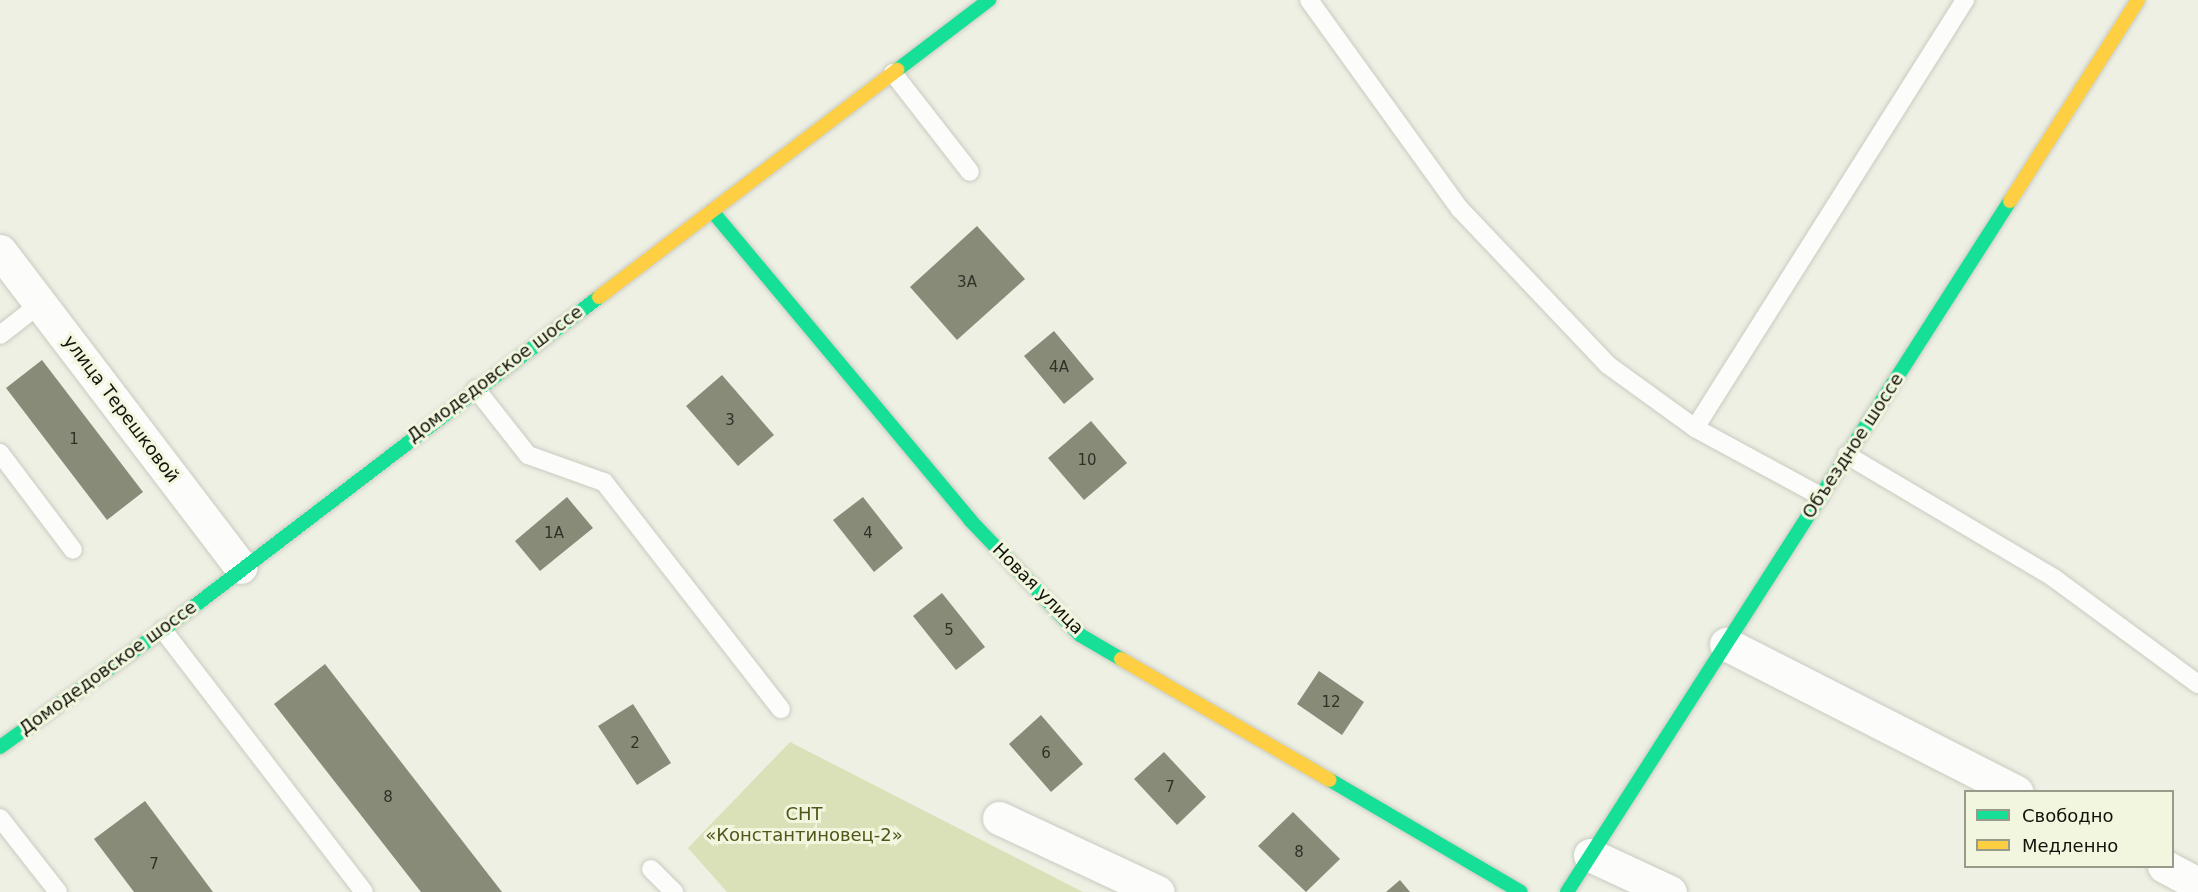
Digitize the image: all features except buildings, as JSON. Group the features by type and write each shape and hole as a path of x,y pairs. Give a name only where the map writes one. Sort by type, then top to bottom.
{"street":[{"name":"Домодедовское шоссе","path":"0,747 163,630 241,567 989,0"},
{"name":"Объездное шоссе","path":"1567,892 2138,0"},
{"name":"Новая улица","path":"712,211 970,520 1080,635 1521,892"},
{"name":"улица Терешковой","path":"0,251 241,567"},
{"path":"1726,644 2012,790"},
{"path":"999,818 1158,892"},
{"path":"1590,855 1670,892"},
{"path":"2166,868 2198,884"}],"lane":[{"path":"1309,0 1460,209 1608,365 1695,428 1820,496"},
{"path":"1695,428 1965,0"},
{"path":"893,73 970,172"},
{"path":"0,335 40,304"},
{"path":"476,389 528,455 604,482 781,709"},
{"path":"0,453 73,550"},
{"path":"1847,455 2054,578 2198,684"},
{"path":"163,630 364,892"},
{"path":"0,818 58,892"},
{"path":"651,869 674,892"}],"green space":[{"name":"СНТ «Константиновец-2»","path":"790,742 1083,892 727,892 688,848"}],"traffic: fast":[{"path":"897,70 989,0"},
{"path":"1567,892 2010,201"},
{"path":"712,211 970,520 1080,635 1121,659"},
{"path":"0,747 163,630 599,297"},
{"path":"1330,780 1521,892"}],"traffic: slow":[{"path":"2010,201 2138,0"},
{"path":"599,297 897,70"},
{"path":"1121,659 1330,780"}]}
